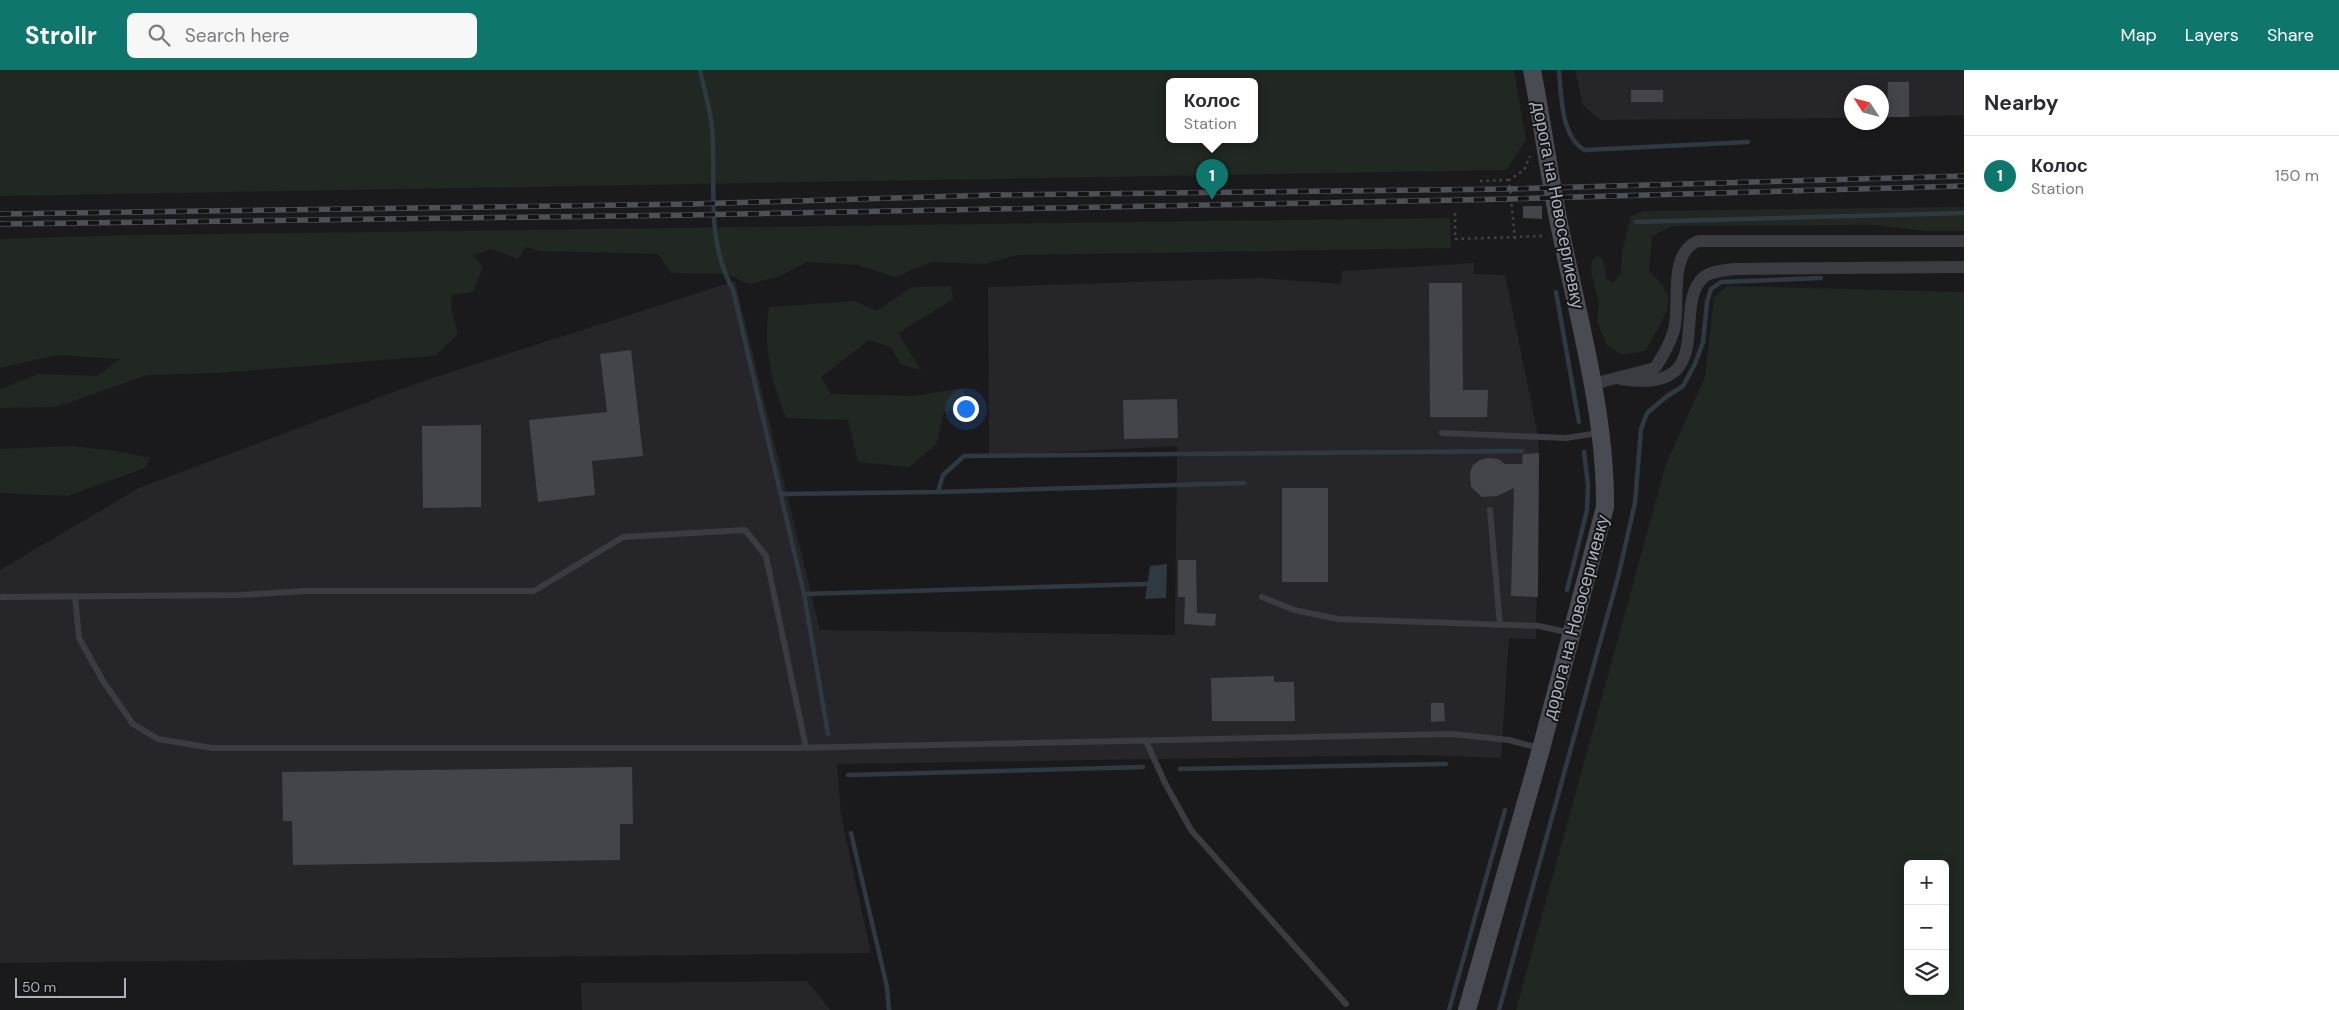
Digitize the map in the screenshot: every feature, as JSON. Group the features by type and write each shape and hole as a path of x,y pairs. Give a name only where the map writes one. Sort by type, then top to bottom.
{"street":[{"name":"дорога на Новосергиевку","path":"1467,1010 1542,748 1605,507 1605,485 1593,384 1561,235 1532,70"},
{"path":"1593,384 1655,368 1666,350 1674,329 1681,256 1690,244 1698,241 1964,242"},
{"path":"1616,378 1641,382 1668,376 1682,363 1689,346 1694,294 1699,282 1706,275 1715,272 1735,269 1964,267"}],"lane":[{"path":"1442,433 1566,438 1598,433"},
{"path":"1490,510 1500,625"},
{"path":"2,597 241,595 314,591 534,591 623,537 745,530 766,556 806,748"},
{"path":"75,596 79,638 103,681 133,724 158,739 212,748 806,748 1452,734 1509,740 1542,748"},
{"path":"1262,597 1294,610 1338,619 1539,626 1572,633"},
{"path":"1146,741 1165,783 1191,830 1346,1004"}],"path":[{"path":"1480,181 1509,180 1524,170 1531,153"},
{"path":"1509,180 1515,239"},
{"path":"1454,213 1455,239 1515,239 1561,235"}],"shaded area":[{"path":"0,70 1514,70 1526,140 1506,170 0,196"},
{"path":"1575,70 1964,70 1964,115 1889,118 1889,85 1844,85 1844,118 1600,120 1583,105"},
{"path":"1964,207 1964,231 1927,231 1875,225 1672,226 1652,236 1649,271 1665,289 1668,303 1660,325 1645,351 1622,355 1607,345 1597,322 1599,302 1591,273 1592,261 1597,256 1603,259 1607,279 1613,283 1621,273 1622,252 1631,216 1644,211"},
{"path":"1450,218 1451,248 1017,255 985,264 932,262 895,277 858,265 807,262 778,277 748,284 728,274 671,273 658,254 540,251 526,247 518,259 491,249 473,255 483,267 473,292 452,295 451,308 458,334 435,356 218,373 148,375 56,407 0,408 0,389 39,374 97,376 120,359 57,355 0,368 0,239 134,235"},
{"path":"1474,263 1474,274 1505,275 1538,435 1539,453 1536,639 1509,638 1501,758 1419,755 837,764 841,815 871,953 0,963 0,570 139,488 423,381 735,281 820,630 1175,635 1177,446 989,456 988,287 1259,278 1341,284 1342,271"},
{"path":"951,286 953,299 898,333 921,370 900,364 891,347 869,340 821,377 831,394 914,396 963,388 968,408 944,412 936,444 909,467 858,462 848,420 786,418 772,377 770,364 767,337 769,307 855,301 877,311 912,287"},
{"path":"1727,286 1964,292 1964,1010 1516,1010 1666,464 1705,377 1714,298"},
{"path":"69,446 118,451 150,458 145,468 67,496 0,493 0,449"},
{"path":"1167,564 1166,598 1145,599 1150,566"},
{"path":"807,981 830,1010 582,1010 581,983"}],"building":[{"path":"1888,82 1909,82 1909,117 1889,117"},
{"path":"1631,90 1663,90 1663,102 1631,102"},
{"path":"1523,206 1542,206 1542,219 1523,218"},
{"path":"1429,283 1462,283 1463,390 1488,390 1487,417 1430,417"},
{"path":"631,350 643,456 592,461 595,495 538,502 529,420 607,412 600,354"},
{"path":"1177,399 1178,438 1124,439 1123,400"},
{"path":"481,425 481,507 423,508 422,426"},
{"path":"1539,453 1538,597 1511,596 1514,488 1497,496 1482,497 1471,487 1470,473 1473,465 1480,460 1488,458 1498,459 1505,464 1522,464 1523,454"},
{"path":"1282,488 1328,488 1328,582 1282,582"},
{"path":"1178,560 1196,560 1197,613 1216,614 1215,626 1184,624 1185,597 1178,597"},
{"path":"1274,676 1274,682 1294,682 1295,721 1212,721 1211,678"},
{"path":"1431,703 1444,703 1445,721 1431,722"},
{"path":"632,767 633,824 620,824 620,860 293,865 292,821 283,821 282,772"}],"waterway":[{"path":"700,70 712,127 714,210 718,250 733,290 804,594 828,734"},
{"path":"1559,70 1562,103 1567,126 1571,136 1585,150 1748,142"},
{"path":"1636,222 1964,213"},
{"path":"1499,1010 1618,577 1635,503 1641,429 1647,413 1683,386 1695,364 1703,342 1707,302 1711,289 1721,282 1821,278"},
{"path":"1556,292 1579,422"},
{"path":"781,494 938,492 943,475 964,456 1522,451"},
{"path":"1567,590 1587,510 1588,485 1584,452"},
{"path":"938,492 1244,483"},
{"path":"804,594 1147,584"},
{"path":"1180,769 1446,764"},
{"path":"848,775 1143,767"},
{"path":"1449,1010 1505,810"},
{"path":"851,833 887,987 889,1010"}],"railway":[{"path":"0,214 692,204 994,195 1510,189 1964,176"},
{"path":"0,224 691,215 1510,199 1964,186"}],"place":[{"name":"Колос","path":"1212,200"}]}
